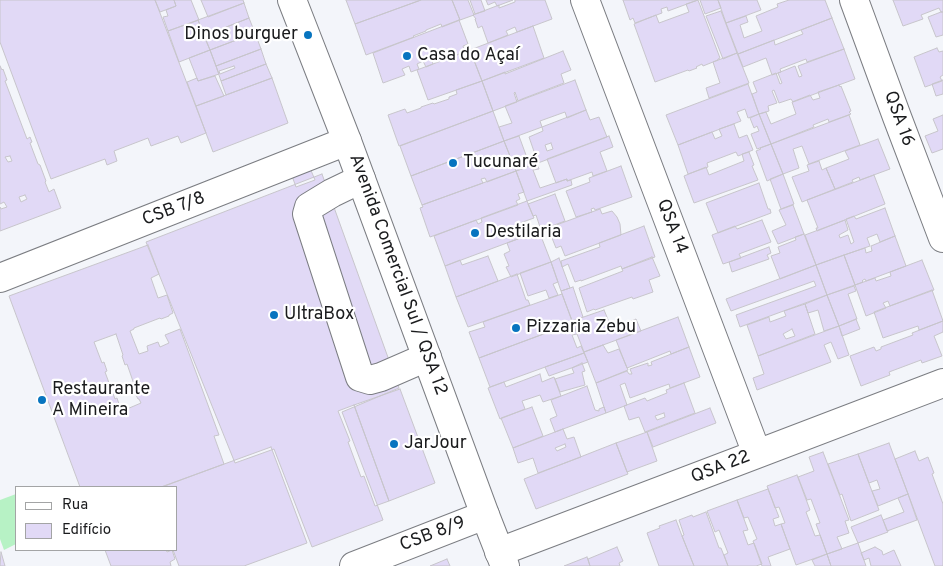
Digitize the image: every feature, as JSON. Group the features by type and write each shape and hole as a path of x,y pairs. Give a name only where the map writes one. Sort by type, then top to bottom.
{"street":[{"name":"Avenida Comercial Sul / QSA 12","path":"292,0 347,141 502,559"},
{"name":"QSA 14","path":"585,0 758,454"},
{"name":"QSA 16","path":"854,0 943,238"},
{"name":"CSB 7/8","path":"0,278 347,141"},
{"path":"361,179 309,207 307,214 360,377 370,380 381,377 427,357"},
{"name":"QSA 22","path":"502,559 758,454 943,383"},
{"name":"CSB 8/9","path":"354,566 485,515"}],"green space":[{"path":"15,494 15,544 4,550 0,539 0,500"}],"building":[{"path":"0,0 155,0 206,133 181,143 178,136 151,146 148,138 114,151 117,161 107,165 105,159 51,179 0,42"},
{"path":"155,0 174,0 176,6 160,12"},
{"path":"174,0 191,0 199,20 168,31 163,17 168,16 166,10 176,6"},
{"path":"201,0 243,0 244,3 208,17"},
{"path":"346,0 421,0 355,24"},
{"path":"421,0 452,0 460,20 442,27 441,24 414,37 366,55 355,24"},
{"path":"452,0 468,0 474,15 460,20"},
{"path":"470,0 481,0 485,11 475,14"},
{"path":"486,0 513,0 497,6 495,2 488,5"},
{"path":"515,0 545,0 552,19 517,32 515,27 506,31 508,35 488,43 482,26 478,28 473,15 499,5 499,8 515,2"},
{"path":"623,0 698,0 668,11 667,7 661,9 662,13 635,23 633,18 630,20"},
{"path":"698,0 720,58 703,66 702,64 697,68 655,82 634,24 656,15 659,23 689,12 686,4"},
{"path":"700,0 718,0 721,8 705,14"},
{"path":"718,0 757,0 761,10 726,23"},
{"path":"789,0 825,0 832,18 738,54 726,23 746,16 748,22 740,25 744,38 762,31 756,16 778,7 777,4"},
{"path":"893,0 943,0 943,12 939,8 921,15 923,19 903,26"},
{"path":"244,3 249,18 204,36 198,20"},
{"path":"721,11 737,53 723,59 706,16"},
{"path":"943,12 943,35 936,37 928,17"},
{"path":"249,18 255,33 210,50 204,36"},
{"path":"832,18 844,49 807,62 806,59 780,69 781,72 772,75 766,58 743,67 738,54 774,40 775,45 803,34 801,30"},
{"path":"198,20 210,50 179,62 168,31"},
{"path":"459,20 468,44 463,46 465,52 448,58 446,53 431,58 433,64 426,67 423,61 417,64 419,69 411,72 409,66 402,69 405,75 383,83 373,53"},
{"path":"533,26 544,58 482,81 470,50"},
{"path":"255,33 261,49 216,66 210,50"},
{"path":"937,48 939,52 943,51 943,75 940,77 942,81 925,87 914,57"},
{"path":"261,49 266,64 221,81 216,66","holes":["234,66 235,68 220,74 219,71"]},
{"path":"844,49 855,79 793,102 791,99 779,103 774,90 772,91 777,103 768,106 769,111 759,114 752,94 757,92 753,82 776,73 780,84 782,83 778,73 795,66 799,77 802,76 798,66"},
{"path":"210,50 219,74 198,81 189,58"},
{"path":"470,50 482,81 428,100 417,70"},
{"path":"563,51 571,70 561,74 564,83 518,101 515,92 517,102 493,111 482,81"},
{"path":"737,53 749,83 709,98 706,88 720,83 713,62"},
{"path":"266,64 272,78 226,95 221,81"},
{"path":"0,66 3,69 7,80 5,81 27,139 30,137 32,142 30,143 49,192 54,189 61,208 0,231 0,207 1,209 7,207 4,202 0,204","holes":["10,156 12,161 8,162 5,157","25,195 27,199 21,202 19,197"]},
{"path":"215,76 224,96 196,106 187,82 197,78 198,81"},
{"path":"272,78 288,123 213,152 196,106"},
{"path":"575,80 586,110 567,118 565,112 540,121 542,127 504,141 499,127 512,123 505,106"},
{"path":"943,80 943,94 936,96 932,84"},
{"path":"482,81 493,111 399,146 388,115 405,109 407,113 449,99 449,97 457,94 456,90"},
{"path":"748,84 759,114 748,118 745,109 737,112 741,121 678,145 666,115"},
{"path":"839,85 851,114 829,122 828,119 813,125 814,127 771,144 759,114 766,112 771,124 796,114 792,102 810,95 813,100 820,98 818,92"},
{"path":"586,110 590,120 599,117 607,137 538,163 529,137 543,131 542,127","holes":["551,143 553,149 547,151 545,145"]},
{"path":"493,111 504,141 411,176 400,146"},
{"path":"759,114 771,144 757,149 751,134 759,131 757,126 754,128 750,118"},
{"path":"849,115 860,145 809,164 802,146 793,149 799,168 783,174 771,144"},
{"path":"943,115 943,149 932,153 925,136 938,131 933,119"},
{"path":"734,124 739,138 747,135 753,150 738,156 736,152 707,163 708,167 688,174 678,145 712,132 715,139 722,136 719,129"},
{"path":"519,136 530,166 516,171 504,141"},
{"path":"609,136 613,147 600,152 607,171 593,176 592,172 556,183 547,159"},
{"path":"878,139 890,169 860,180 859,177 852,180 853,182 835,189 826,168 849,159 845,151"},
{"path":"504,141 516,171 487,182 485,178 481,179 483,183 422,205 411,176"},
{"path":"771,144 783,174 767,181 756,151"},
{"path":"749,152 758,180 694,203 684,176 706,167 709,175 744,161 742,154"},
{"path":"819,161 822,170 826,168 835,189 802,202 792,177 809,171 807,165"},
{"path":"537,163 539,169 533,170 540,188 567,179 567,181 571,180 572,185 527,201 516,171"},
{"path":"621,166 632,197 595,210 594,208 591,209 592,212 576,217 566,191 590,182 589,178"},
{"path":"310,168 315,180 296,187 292,176"},
{"path":"516,171 524,192 518,194 520,199 516,201 518,205 430,237 420,208 423,207 422,205"},
{"name":"UltraBox","path":"322,174 399,388 342,412 383,520 312,547 274,449 235,463 146,242"},
{"path":"783,174 794,204 781,209 770,179"},
{"path":"874,175 885,204 817,231 816,228 818,228 807,200"},
{"path":"759,183 771,213 718,233 706,203"},
{"path":"555,194 565,221 541,230 536,215 533,216 528,204"},
{"path":"527,201 534,218 517,224 523,237 445,266 434,236 476,220 478,224 482,222 481,218"},
{"path":"793,205 804,234 778,244 772,231 786,225 779,210"},
{"path":"885,208 895,236 880,242 877,234 867,238 870,246 816,265 805,235 845,220 848,230 839,235 840,238 848,235 851,244 854,242 846,219 854,216 856,219"},
{"path":"600,209 602,214 612,211 617,217 621,235 565,256 561,246 556,248 548,228"},
{"path":"762,220 771,242 739,254 741,258 723,264 712,235 735,226 737,229"},
{"path":"644,226 655,257 622,269 621,266 575,282 568,264 562,267 561,261 600,247 599,243"},
{"path":"539,231 551,262 511,277 506,267 509,266 504,254 510,251 507,243"},
{"path":"804,234 816,265 780,279 771,256 780,253 778,247 796,240 795,237"},
{"path":"895,236 906,266 866,281 865,279 863,282 855,285 844,255 865,248 866,253 872,251 871,246"},
{"path":"148,245 159,274 151,278 158,298 167,295 173,313 130,331 139,354 148,351 147,346 158,342 160,347 169,343 165,335 180,329 219,435 214,436 224,464 165,486 80,486 9,296","holes":["116,334 125,365 127,364 136,390 134,391 141,403 120,412 117,398 115,399 105,372 107,371 104,362 102,363 94,342"]},
{"path":"769,247 771,253 767,255 769,259 732,272 729,262"},
{"path":"844,255 855,285 827,295 816,265"},
{"path":"488,256 498,281 456,297 445,266 460,260 462,265"},
{"path":"652,257 660,276 649,280 653,292 587,312 579,288 623,271 622,269"},
{"path":"559,258 570,288 561,291 551,262"},
{"path":"922,260 934,290 890,306 888,301 883,303 886,308 866,316 855,285 875,278 876,281 891,276 890,272"},
{"path":"551,262 558,282 553,284 558,295 549,298 546,290 528,296 520,273"},
{"path":"816,265 827,295 740,327 736,315 816,286 814,281 731,311 726,299"},
{"path":"517,274 526,300 528,300 530,305 468,327 456,297"},
{"path":"854,286 856,291 848,294 857,319 839,326 827,295"},
{"path":"573,287 583,317 572,321 561,291"},
{"path":"932,290 943,321 919,330 918,326 883,338 874,312"},
{"path":"562,294 573,323 479,358 469,332 485,327 483,322"},
{"path":"827,295 839,326 824,331 818,310 808,313 805,304"},
{"path":"805,304 815,334 758,356 747,325 769,317 770,322 786,316 784,311","holes":["792,329 795,336 786,339 783,334"]},
{"path":"604,310 612,329 636,319 641,331 584,352 572,321"},
{"path":"678,317 689,347 671,354 670,351 627,368 616,340"},
{"path":"856,319 860,329 842,336 839,326"},
{"path":"943,321 943,332 934,336 942,356 922,363 921,360 889,372 890,375 861,386 850,356 874,347 876,351 881,349 881,347 913,335 912,333"},
{"path":"573,323 577,334 572,335 577,348 581,346 584,353 490,387 479,358"},
{"path":"839,326 849,355 838,359 831,342 824,345 831,362 757,390 753,378 764,374 758,356"},
{"path":"603,345 608,353 619,349 628,370 596,383 584,352"},
{"path":"689,347 700,377 670,388 669,384 630,398 625,383 620,385 627,405 606,413 596,383 627,371 629,374 632,374 630,369 648,363 648,366 652,365 651,362"},
{"path":"584,353 588,362 549,376 545,367"},
{"path":"582,363 585,371 582,372 585,385 560,392 555,379 574,373 572,368"},
{"path":"540,374 542,382 554,377 561,396 543,402 540,395 522,401 525,409 500,419 488,388 504,382 506,387"},
{"path":"684,383 695,413 645,432 639,417 629,420 624,406 645,398 647,401 667,393 666,390","holes":["664,413 665,417 657,420 655,416"]},
{"path":"587,386 595,410 599,411 599,409 604,407 606,413 555,432 550,419 557,416 551,400"},
{"name":"JarJour","path":"400,389 435,483 389,501 354,405"},
{"path":"354,405 389,501 375,506 364,476 361,477 338,411"},
{"path":"532,407 543,436 513,448 501,418"},
{"path":"710,408 716,423 653,447 647,432"},
{"path":"563,429 567,439 574,437 581,457 538,473 533,458 518,463 513,448","holes":["565,444 566,447 557,451 555,448"]},
{"path":"647,432 657,461 627,472 616,443"},
{"path":"616,443 628,474 536,509 524,479"},
{"path":"889,443 908,494 878,506 872,491 880,489 877,480 869,483 858,454"},
{"path":"271,447 307,543 244,566 179,566 173,551 178,551 178,486 164,486"},
{"path":"915,451 919,461 928,457 943,504 943,566 935,566 895,459"},
{"path":"823,452 849,520 845,521 849,533 837,537 842,549 827,554 816,524 820,523 811,499 807,500 798,477 814,471 809,457"},
{"path":"858,454 879,510 851,521 842,494 840,495 828,464"},
{"path":"797,475 810,510 806,512 815,536 820,535 827,554 796,565 781,524 785,523 779,507 775,508 767,486"},
{"path":"768,489 779,517 773,519 775,526 781,524 790,549 768,557 771,566 762,566 753,541 757,539 748,517 744,518 737,500"},
{"path":"908,494 917,520 887,531 883,520 904,512 898,498"},
{"path":"737,500 748,530 743,531 748,545 754,543 762,564 756,566 728,566 724,555 728,553 719,530 715,532 707,511"},
{"path":"706,512 719,548 721,548 728,566 694,566 682,536 684,535 679,520"},
{"path":"881,515 888,532 858,543 851,527"},
{"path":"676,520 694,566 659,566 647,533"},
{"path":"858,543 866,566 831,566 827,554"},
{"path":"617,547 623,561 619,563 620,566 590,566 588,559"},
{"path":"875,547 882,551 883,555 894,550 901,566 871,566 869,558 864,560 861,553"},
{"path":"105,551 172,551 175,559 170,562 171,566 111,566"},
{"path":"1,552 5,566 0,566"},
{"path":"827,554 831,566 815,566 812,560"},
{"path":"587,557 590,566 564,566"},
{"path":"447,559 450,566 430,566"}],"place":[{"name":"Dinos burguer","path":"308,35"},
{"name":"Casa do Açaí","path":"407,56"},
{"name":"Tucunaré","path":"453,163"},
{"name":"Destilaria","path":"475,233"},
{"name":"UltraBox","path":"274,315"},
{"name":"Pizzaria Zebu","path":"516,328"},
{"name":"Restaurante A Mineira","path":"42,400"},
{"name":"JarJour","path":"394,444"}]}
